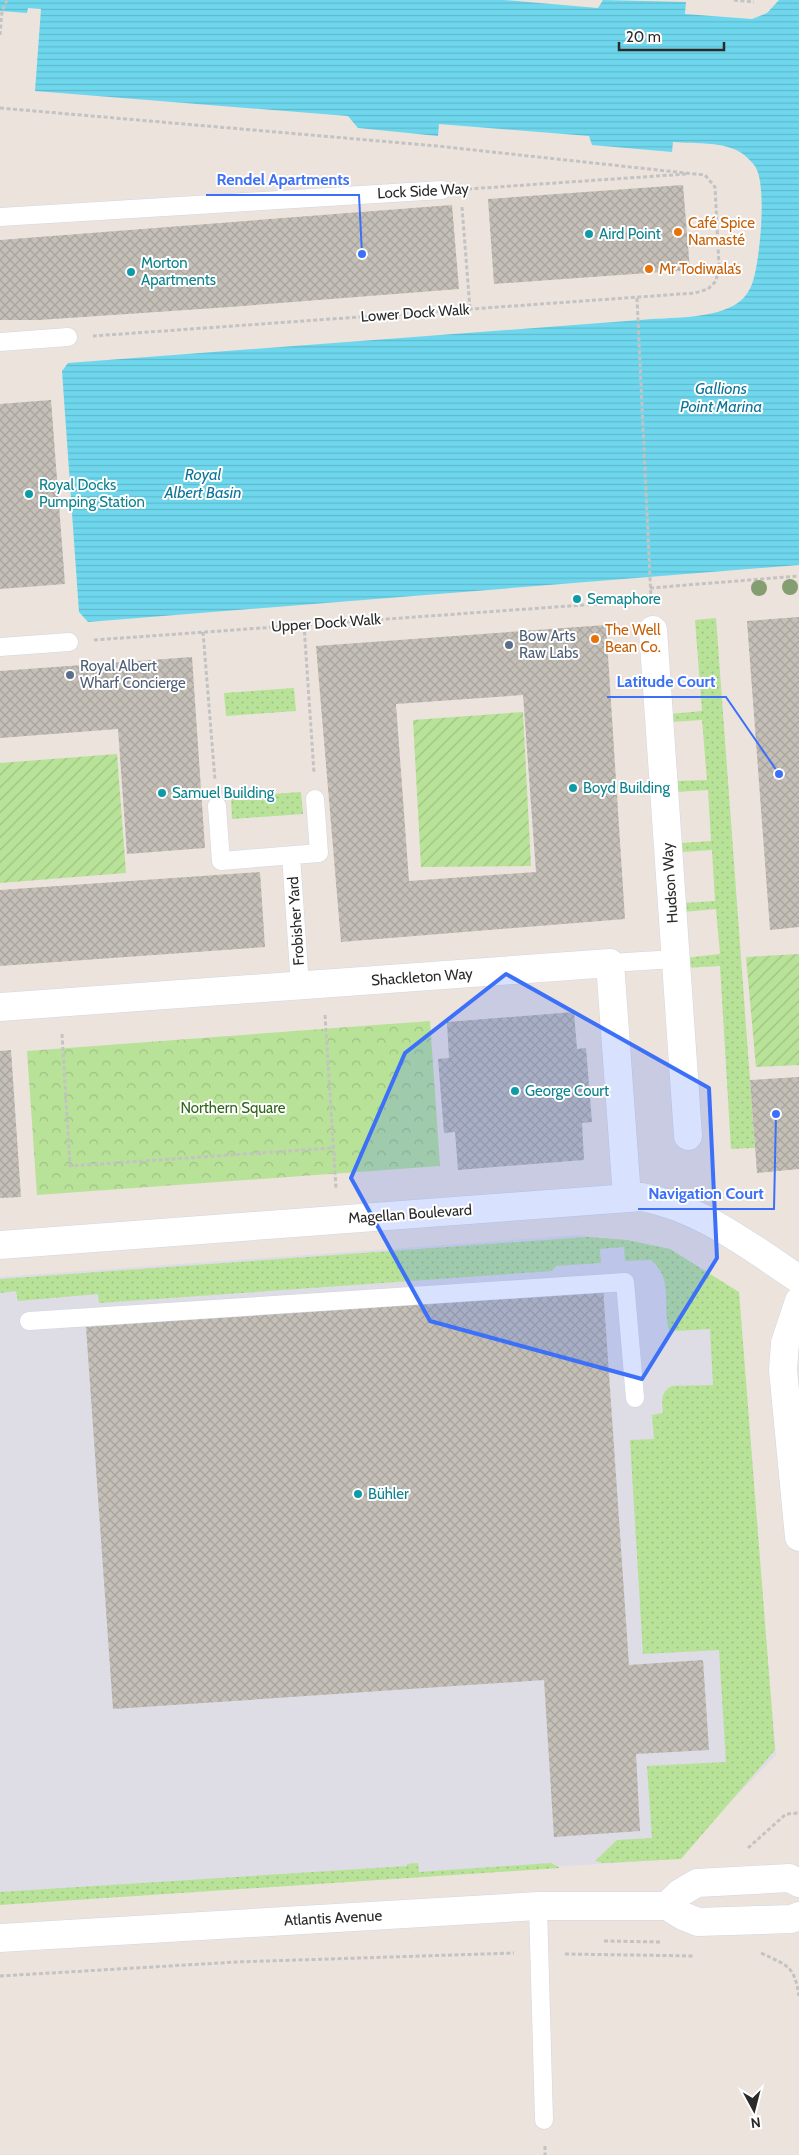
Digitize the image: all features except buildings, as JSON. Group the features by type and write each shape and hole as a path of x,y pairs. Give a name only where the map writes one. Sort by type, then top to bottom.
{"street":[{"name":"Hudson Way","path":"653,630 688,1136"},
{"name":"Shackleton Way","path":"0,1007 610,963"},
{"path":"610,963 627,1197"},
{"name":"Magellan Boulevard","path":"0,1245 627,1197 659,1200 694,1212 730,1233 799,1279"},
{"path":"799,1301 785,1343 783,1370 799,1537"},
{"path":"667,1906 680,1893 697,1883 788,1878 799,1882"},
{"name":"Atlantis Avenue","path":"0,1938 538,1906 667,1906 683,1916 698,1922 790,1919 799,1916"}],"lane":[{"name":"Lock Side Way","path":"0,217 442,190"},
{"path":"0,342 68,337"},
{"path":"0,647 69,642"},
{"name":"Frobisher Yard","path":"217,806 221,861 320,854 315,798"},
{"name":"Frobisher Yard","path":"291,856 312,985"},
{"path":"610,963 675,959"},
{"path":"28,1321 625,1282 635,1398"},
{"path":"538,1906 544,2120"}],"path":[{"path":"0,35 2,11 6,0"},
{"path":"734,0 754,2"},
{"path":"0,108 437,146 695,174"},
{"name":"Lower Dock Walk","path":"68,337 696,293 708,289 716,281 719,266 715,187 705,175 695,174"},
{"name":"Lock Side Way","path":"442,190 695,174"},
{"path":"460,189 470,309"},
{"path":"637,298 650,579"},
{"path":"650,588 799,576"},
{"name":"Upper Dock Walk","path":"69,642 651,600"},
{"path":"304,625 315,798"},
{"path":"203,632 217,806"},
{"path":"312,985 332,1148 338,1219"},
{"path":"60,1003 70,1166 332,1148"},
{"path":"741,1854 786,1814 799,1813"},
{"path":"597,1941 665,1942"},
{"path":"756,1951 780,1961 796,1976 799,1996"},
{"path":"0,1976 236,1962 539,1954 700,1956"}],"highlighted area":[{"path":"506,974 709,1088 717,1258 642,1379 430,1321 351,1178 405,1053"}],"shaded area":[{"path":"581,1235 662,1250 736,1300 776,1755 675,1859 0,1903 0,1277"}],"green space":[{"path":"716,618 755,1148 731,1149 720,966 685,968 684,958 720,954 716,909 683,912 683,903 715,901 712,850 681,852 681,843 711,841 708,790 676,792 676,781 707,780 702,720 671,722 670,714 702,711 695,620"},
{"path":"294,688 296,711 226,716 224,693"},
{"path":"523,712 531,866 421,867 413,720"},
{"path":"117,754 126,873 0,883 0,763"},
{"path":"301,792 303,814 232,819 231,797"},
{"path":"799,954 799,1065 756,1067 746,957"},
{"name":"Northern Square","path":"430,1021 440,1166 37,1195 27,1051"},
{"path":"588,1237 627,1240 670,1249 739,1292 775,1750 681,1859 604,1863 595,1861 617,1840 652,1838 647,1766 726,1762 719,1650 643,1654 630,1440 654,1439 652,1415 663,1413 663,1397 668,1388 672,1386 713,1385 710,1329 669,1330 663,1276 651,1260 625,1261 624,1247 600,1249 601,1263 556,1266 552,1271 99,1303 98,1294 18,1301 16,1291 0,1293 0,1279"},
{"path":"418,1863 419,1872 551,1863 560,1868 0,1905 0,1892 407,1866 407,1864"}],"water":[{"name":"Royal Albert Basin","path":"0,0 504,0 598,8 603,0 686,2 685,14 752,19 767,13 779,0 799,0 799,565 88,622 79,612 62,371 68,363 705,315 729,308 741,301 750,289 755,274 760,243 761,191 755,166 743,154 719,145 673,142 672,152 592,145 589,136 439,124 438,136 358,128 348,116 35,91 41,9 28,8 27,13 0,11"}],"place":[{"name":"Café Spice Namasté","path":"678,232"},
{"name":"Aird Point","path":"589,234"},
{"name":"Rendel Apartments","path":"362,254"},
{"name":"Mr Todiwala’s","path":"649,269"},
{"name":"Morton Apartments","path":"131,272"},
{"name":"Royal Docks Pumping Station","path":"29,494"},
{"name":"Semaphore","path":"577,599"},
{"name":"The Well Bean Co.","path":"595,639"},
{"name":"Bow Arts Raw Labs","path":"509,645"},
{"name":"Royal Albert Wharf Concierge","path":"70,675"},
{"name":"Latitude Court","path":"779,774"},
{"name":"Boyd Building","path":"573,788"},
{"name":"Samuel Building","path":"162,793"},
{"name":"George Court","path":"515,1091"},
{"name":"Navigation Court","path":"776,1114"},
{"name":"Bühler","path":"358,1494"}],"water label":[{"name":"Gallions Point Marina","path":"721,397"}]}
